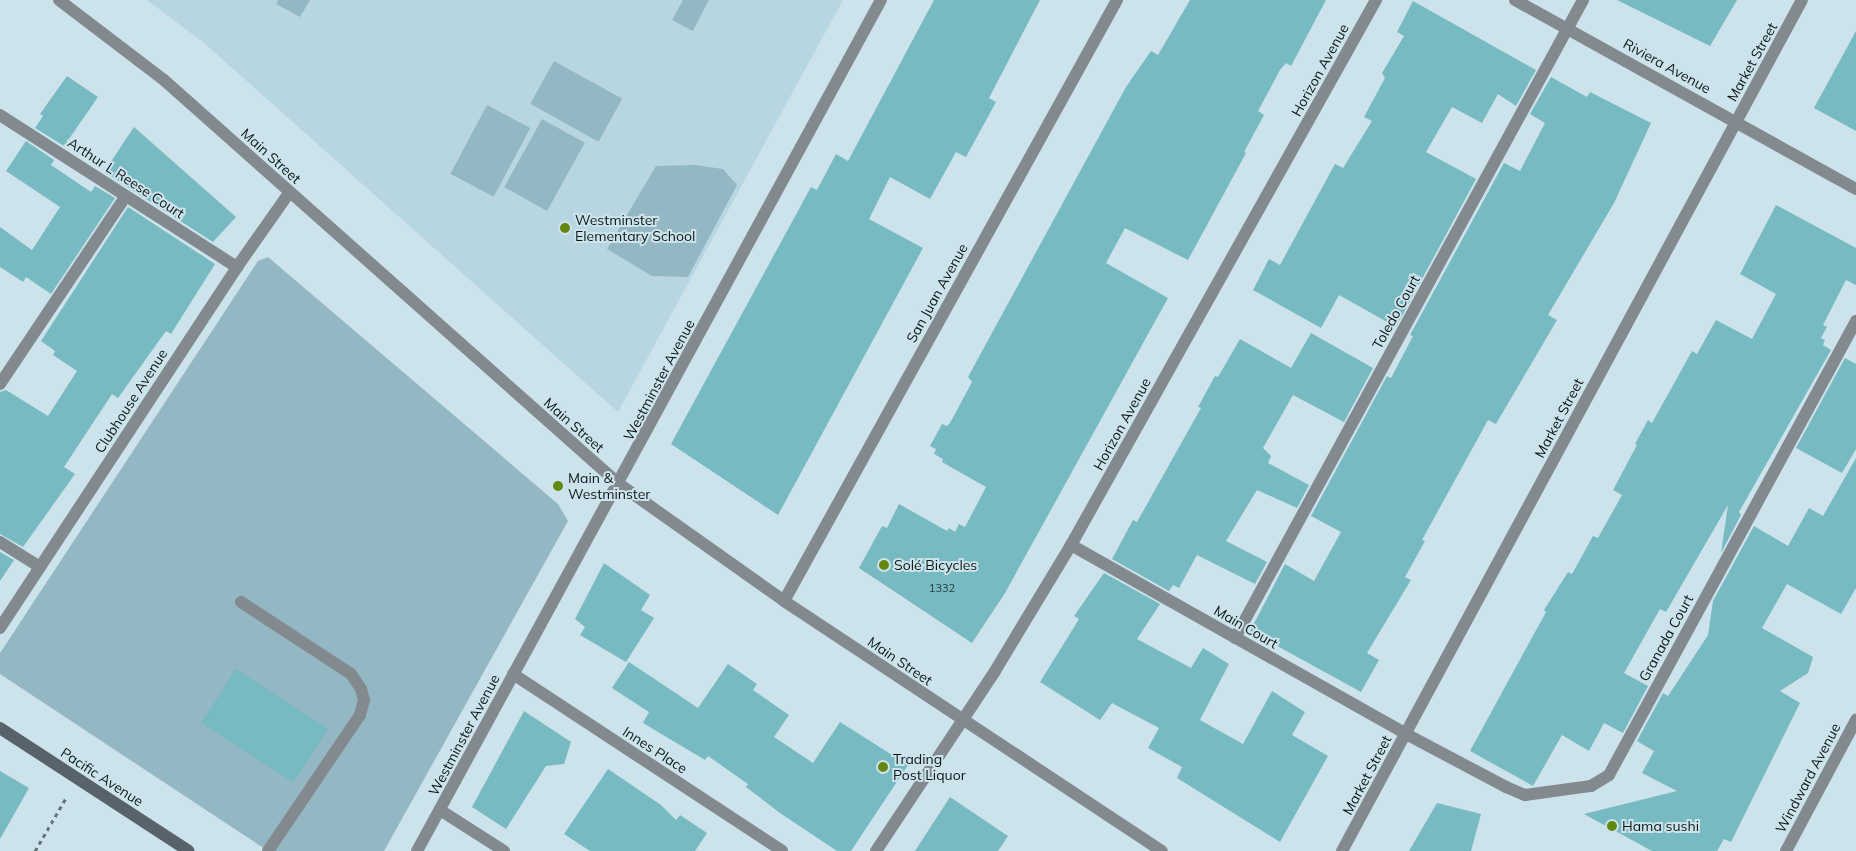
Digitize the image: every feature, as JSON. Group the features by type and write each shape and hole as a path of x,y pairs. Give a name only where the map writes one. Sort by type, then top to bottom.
{"main road":[{"name":"Pacific Avenue","path":"0,728 189,851"}],"street":[{"name":"Main Street","path":"59,0 164,80 619,484 784,601 962,721 1162,851"},
{"name":"Westminster Avenue","path":"417,851 619,484 881,0"},
{"name":"San Juan Avenue","path":"784,601 1117,0"},
{"name":"Horizon Avenue","path":"876,851 962,721 1071,545 1376,0"},
{"name":"Riviera Avenue","path":"1516,0 1856,189"},
{"name":"Toledo Court","path":"1235,638 1583,0"},
{"name":"Market Street","path":"1342,851 1802,0"},
{"name":"Arthur L Reese Court","path":"0,115 237,267"},
{"name":"Clubhouse Avenue","path":"0,628 237,267 290,193"},
{"path":"0,384 126,196"},
{"name":"Granada Court","path":"1406,734 1525,795 1591,786 1609,775 1856,321"},
{"path":"0,542 40,567"},
{"name":"Main Court","path":"1071,545 1406,734"},
{"path":"241,602 351,674 361,688 364,700 360,715 268,851"},
{"name":"Innes Place","path":"513,674 782,851"},
{"name":"Windward Avenue","path":"1786,851 1856,720"},
{"path":"440,810 504,851"}],"path":[{"path":"35,851 60,807 79,780"}],"shaded area":[{"name":"Westminster Elementary School","path":"147,0 843,0 618,412 204,43"},
{"path":"278,0 310,0 300,17 276,4"},
{"path":"683,0 709,0 693,31 672,20"},
{"path":"554,61 622,99 598,142 530,104"},
{"path":"487,105 530,128 494,197 450,174"},
{"path":"542,119 585,143 547,211 504,187"},
{"path":"695,165 723,169 737,185 688,277 652,276 607,249 656,166"},
{"path":"268,257 558,504 568,521 384,851 268,851 0,674 0,653 258,261"}],"building":[{"path":"934,0 1040,0 989,98 996,102 966,157 956,152 930,199 890,177 869,219 923,248 778,515 671,444 811,187 817,190 836,154 848,161"},
{"path":"1190,0 1326,0 1291,66 1286,63 1280,70 1258,111 1264,115 1244,152 1246,153 1188,260 1125,228 1106,263 1168,298 1005,593 972,643 859,568 882,526 887,528 899,504 947,531 949,528 955,532 959,524 965,527 986,487 942,462 943,459 934,454 936,449 930,446 942,424 947,426 950,423 972,382 968,377 1126,87 1151,51 1158,55"},
{"path":"1617,0 1737,0 1710,46"},
{"path":"1413,1 1536,70 1516,106 1498,94 1482,123 1452,107 1426,152 1476,179 1396,327 1339,295 1321,328 1253,290 1269,259 1280,265 1335,164 1343,168 1372,121 1364,117 1385,78 1382,73 1404,36 1397,32"},
{"path":"1856,31 1856,131 1814,108"},
{"path":"67,76 98,97 64,146 35,128 43,116 40,114"},
{"path":"1551,77 1587,97 1590,92 1651,123 1614,203 1548,315 1557,320 1496,424 1488,420 1422,540 1425,541 1405,577 1411,580 1367,653 1379,660 1361,692 1250,631 1285,564 1314,581 1341,532 1311,516 1387,376 1391,378 1413,336 1410,335 1504,163 1520,171 1545,123 1530,114"},
{"path":"134,127 236,217 213,242 104,172"},
{"path":"26,141 54,160 51,165 91,192 95,186 115,198 51,294 26,277 23,282 0,267 0,227 32,250 60,207 6,171"},
{"path":"1776,205 1856,248 1856,285 1846,280 1823,325 1827,327 1821,338 1825,340 1823,345 1831,350 1739,512 1741,515 1721,553 1728,505 1666,612 1660,609 1624,673 1648,686 1623,733 1604,723 1589,751 1562,735 1533,786 1470,751 1546,612 1544,610 1568,572 1572,574 1593,536 1598,538 1622,495 1613,490 1637,445 1635,444 1648,420 1652,423 1692,351 1697,354 1716,320 1752,339 1776,294 1740,274"},
{"path":"128,207 215,264 171,334 166,331 118,398 112,394 64,467 75,474 23,547 0,534 0,392 6,390 48,416 77,371 53,355 55,351 41,341"},
{"path":"1311,333 1373,368 1344,422 1293,395 1263,448 1271,456 1268,463 1309,485 1297,508 1257,490 1226,541 1267,562 1255,584 1197,555 1179,588 1173,585 1169,591 1112,559 1133,520 1137,522 1201,408 1198,407 1215,376 1218,377 1240,339 1291,368"},
{"path":"1845,358 1856,364 1856,449 1842,473 1796,448"},
{"path":"1856,458 1856,588 1841,614 1787,584 1762,628 1813,657 1808,673 1780,691 1800,703 1731,842 1724,839 1717,851 1652,851 1584,814 1677,791 1642,773 1654,751 1637,741 1663,693 1668,696 1708,635 1713,601 1754,526 1788,546 1809,508 1823,516"},
{"path":"0,552 14,560 0,581"},
{"path":"604,563 650,595 641,610 654,618 626,662 580,635 585,627 575,619"},
{"path":"1104,573 1160,604 1137,639 1191,668 1203,648 1229,664 1200,720 1243,744 1272,691 1305,712 1292,735 1328,756 1280,842 1177,778 1182,767 1148,748 1159,728 1112,703 1100,720 1040,682 1079,619 1074,616"},
{"path":"629,662 698,708 728,664 757,684 753,690 789,715 774,737 813,763 840,722 908,765 851,851 837,851 780,813 746,787 748,784 708,756 705,760 643,723 649,712 612,688"},
{"path":"236,669 328,729 293,783 201,723"},
{"path":"524,711 571,742 564,764 546,766 506,829 472,807"},
{"path":"608,769 661,805 676,820 680,815 707,833 695,851 590,851 564,834"},
{"path":"0,771 29,788 0,839"},
{"path":"950,797 1008,836 998,851 915,851"},
{"path":"1437,803 1481,814 1471,851 1409,851"}],"place":[{"name":"Westminster Elementary School","path":"565,228"},
{"name":"Main & Westminster","path":"558,486"},
{"name":"Solé Bicycles","path":"884,565"},
{"name":"Trading Post Liquor","path":"883,767"},
{"name":"Hama sushi","path":"1612,826"}]}
